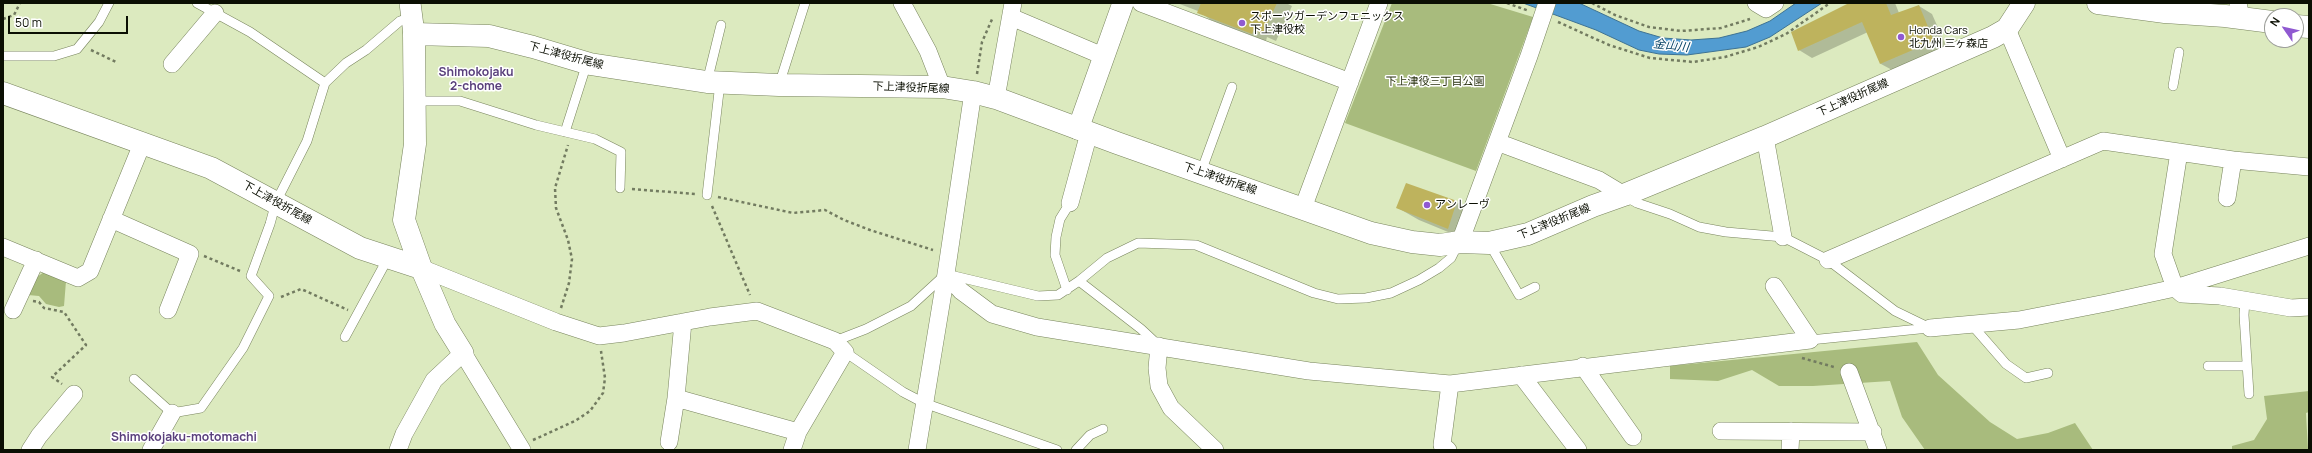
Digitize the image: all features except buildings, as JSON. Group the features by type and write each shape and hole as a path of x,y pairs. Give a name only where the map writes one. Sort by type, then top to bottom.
{"main road":[{"name":"下上津役折尾線","path":"412,18 533,46 587,63 714,82 779,85 942,87 973,92 996,98 1084,131 1383,236 1440,244 1460,242 1489,243 1528,234 1593,206 1624,195 1765,137 1993,37 2007,29 2024,3"},
{"path":"2098,3 2165,12 2239,10 2264,19"},
{"path":"412,18 415,144 404,220 421,268"},
{"name":"下上津役折尾線","path":"3,93 211,168 360,248 421,268"}],"street":[{"path":"902,3 928,51 942,87"},
{"path":"1070,204 1084,131 1103,56 1123,3"},
{"path":"1140,3 1350,82"},
{"path":"1303,208 1379,3"},
{"path":"1460,242 1545,9"},
{"path":"996,98 1012,10 1103,56"},
{"path":"172,64 215,13"},
{"path":"2007,29 2062,159"},
{"path":"917,450 949,255 973,92"},
{"path":"1765,137 1784,237"},
{"path":"1828,260 2103,141 2233,160 2309,167"},
{"path":"1497,142 1578,171 1599,180 1624,195"},
{"path":"3,247 78,278 90,271 142,144"},
{"path":"2179,152 2163,254 2175,288 2182,294 2245,300 2291,308 2309,307"},
{"path":"2227,198 2233,160"},
{"path":"111,219 190,254 168,310"},
{"path":"1930,328 2019,320 2175,288 2309,246"},
{"path":"15,305 36,260"},
{"path":"421,268 556,322 599,336 683,322 757,312 840,346 798,432 792,450"},
{"path":"421,268 445,324 521,449"},
{"path":"946,274 961,291 992,314 1037,327 1309,370 1450,384 1583,366 1810,340 1774,286"},
{"path":"668,442 676,398 683,322"},
{"path":"1158,346 1156,368 1159,386 1171,408 1215,450"},
{"path":"398,450 404,434 434,380 463,353"},
{"path":"1583,366 1633,437"},
{"path":"1849,372 1873,432 1878,450"},
{"path":"1521,375 1578,450"},
{"path":"1448,450 1442,445 1450,384"},
{"path":"30,450 39,436 74,394"},
{"path":"676,398 798,432"},
{"path":"151,450 172,413"},
{"path":"1721,431 1791,430 1873,432"},
{"path":"1790,450 1791,430"}],"lane":[{"path":"3,56 54,56 77,49 99,22 110,3"},
{"path":"197,3 250,32 325,84"},
{"path":"779,85 804,3"},
{"path":"134,379 172,413 201,408 243,348 269,296 251,276 270,224 276,202 307,141 325,84 346,63 366,50 400,20 412,18"},
{"path":"707,195 714,82 721,25"},
{"path":"2173,86 2179,52"},
{"path":"568,133 587,63"},
{"path":"1201,172 1232,87"},
{"path":"414,101 460,101 536,125 596,139 621,152 620,188"},
{"path":"1624,195 1637,203 1670,214 1699,227 1726,232 1784,237 1828,260 1895,311 1930,328"},
{"path":"1067,290 1055,255 1056,237 1060,219 1070,204"},
{"path":"1056,450 924,403 903,392 840,346 866,329 911,306 946,274 1038,296 1058,295 1079,281 1107,258 1138,243 1196,245 1314,292 1338,299 1366,298 1391,292 1438,268 1451,258 1460,242"},
{"path":"1489,243 1515,296 1534,287"},
{"path":"345,338 388,258"},
{"path":"1079,281 1142,329 1158,346"},
{"path":"2245,300 2249,394"},
{"path":"1972,325 2006,364 2026,378 2048,373"},
{"path":"1810,340 1930,328"},
{"path":"2208,366 2247,366"},
{"path":"1076,450 1090,435 1103,429"}],"path":[{"path":"3,19 14,15 20,3"},
{"path":"1507,3 1545,9 1609,45 1650,58 1693,62 1725,57 1758,47 1786,34 1830,3"},
{"path":"1592,3 1615,15 1649,27 1682,31 1721,28 1752,19 1766,5"},
{"path":"973,92 982,42 993,15"},
{"path":"77,49 91,50 116,62"},
{"path":"556,322 569,283 572,259 556,208 555,188 568,133"},
{"path":"620,188 707,195 792,213 825,210 844,220 870,230 949,255"},
{"path":"707,195 757,312"},
{"path":"190,254 199,253 251,276"},
{"path":"269,296 283,297 301,289 359,314"},
{"path":"15,305 39,302 44,308 64,312 86,345 52,377 74,394"},
{"path":"521,449 545,433 575,421 590,411 603,393 605,378 599,336"},
{"path":"1796,356 1849,372"}],"green space":[{"name":"下上津役三丁目公園","path":"1392,3 1487,3 1533,17 1476,171 1345,123"},
{"path":"44,272 66,281 64,306 59,307 46,304 39,296 28,295 37,277"},
{"path":"1917,342 1938,375 1990,422 2017,439 2048,433 2075,423 2093,450 1925,450 1902,417 1890,381 1813,386 1779,386 1752,370 1718,381 1670,379 1670,366"},
{"path":"2309,391 2309,412 2306,413 2308,450 2232,450 2232,446 2254,440 2267,419 2264,396"}],"water":[{"name":"金山川","path":"1523,3 1579,3 1639,31 1663,38 1691,40 1719,38 1747,31 1770,21 1796,3 1822,3 1770,37 1746,47 1687,55 1659,54 1639,50 1596,30"}],"place":[{"name":"スポーツガーデンフェニックス 下上津役校","path":"1242,23"},
{"name":"Honda Cars 北九州 三ヶ森店","path":"1901,37"},
{"name":"アンレーヴ","path":"1427,205"}],"district":[{"name":"Shimokojaku 2-chome","path":"476,80"},
{"name":"Shimokojaku-motomachi","path":"184,438"}]}
